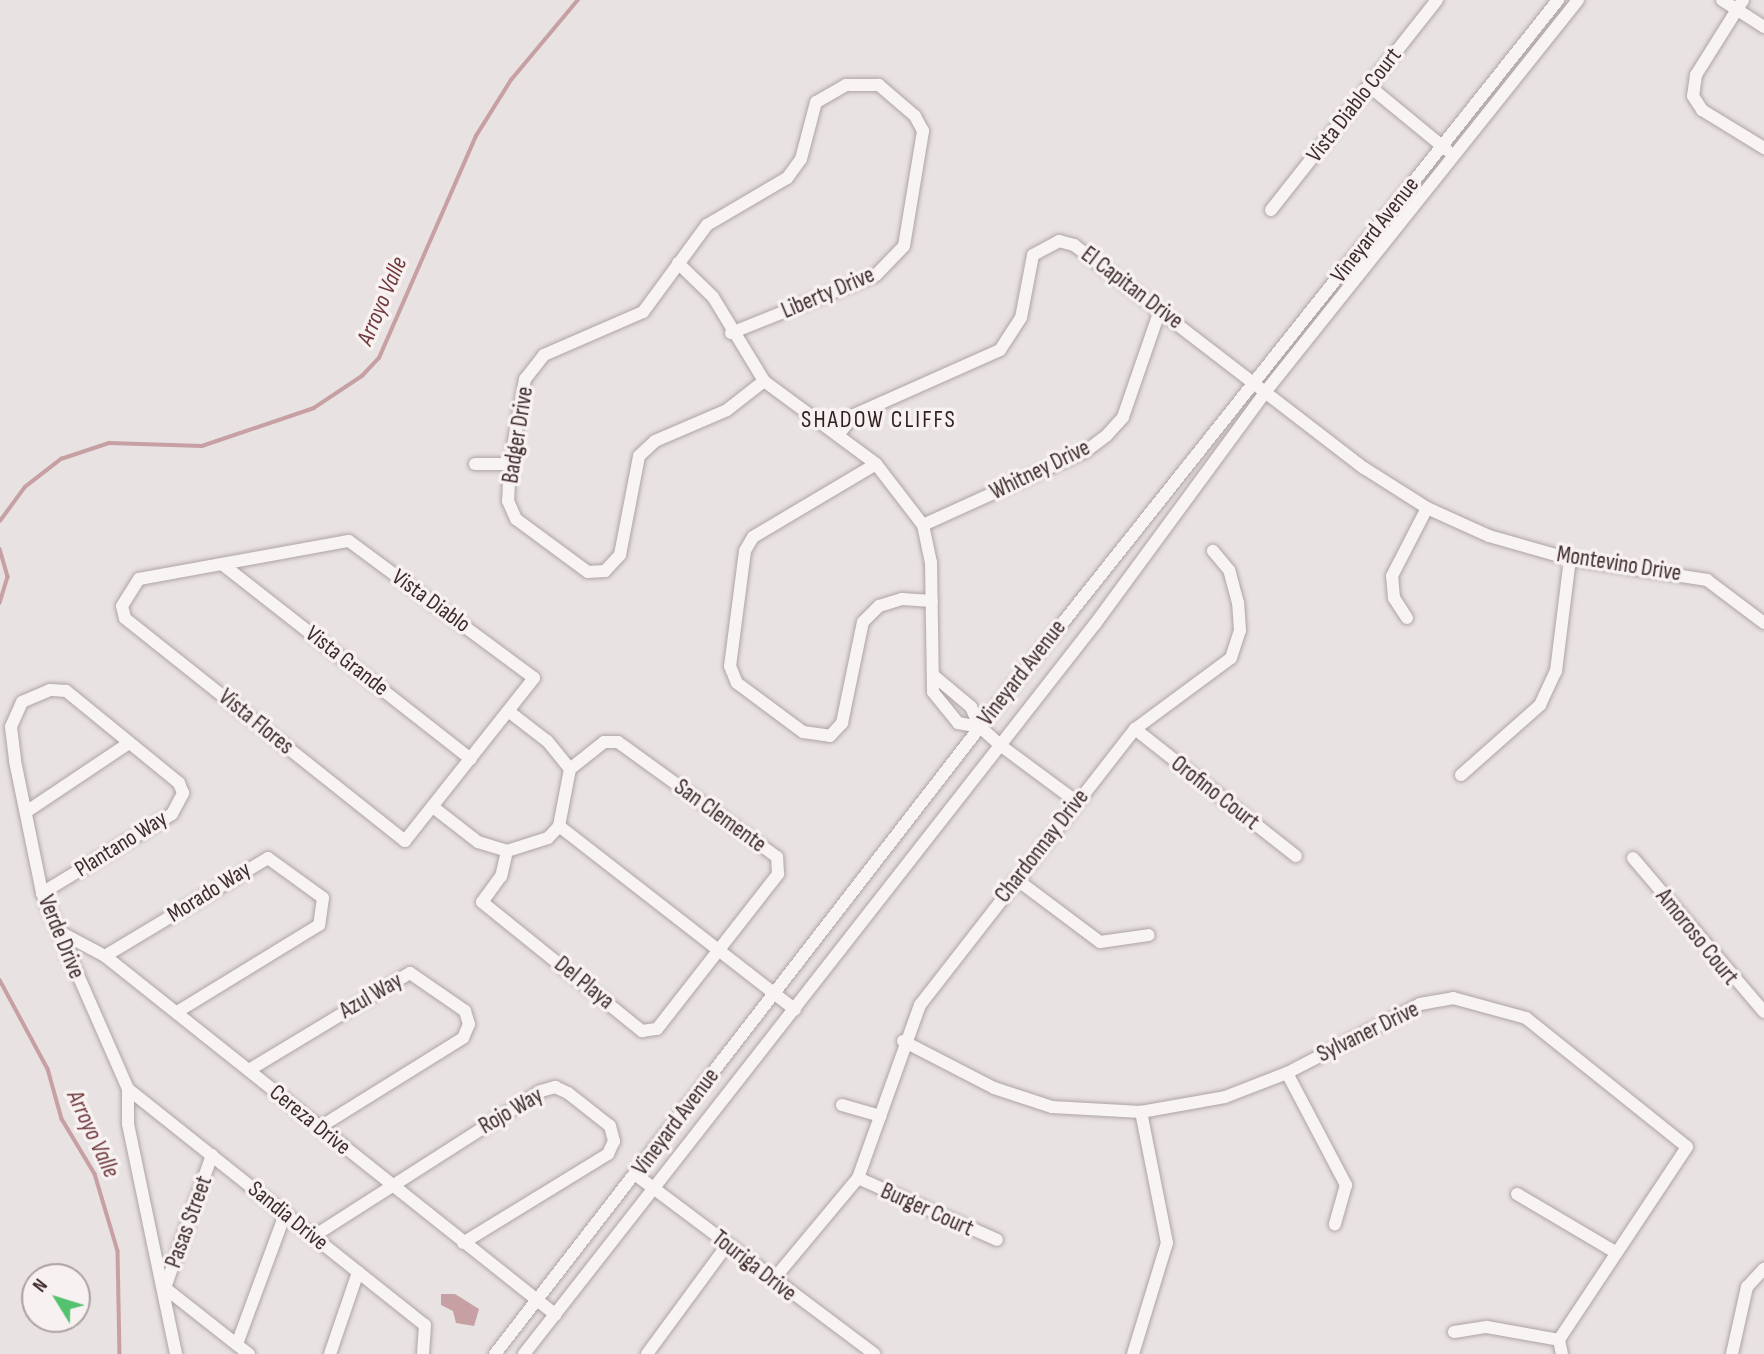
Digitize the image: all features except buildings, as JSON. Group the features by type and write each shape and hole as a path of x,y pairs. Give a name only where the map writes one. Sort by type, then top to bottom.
{"street":[{"name":"Vista Diablo Court","path":"1271,209 1437,0"},
{"name":"Vineyard Avenue","path":"495,1354 980,727 1558,0"},
{"name":"Vineyard Avenue","path":"524,1354 656,1190 1000,745 1266,391 1578,0"},
{"path":"1722,0 1740,5 1764,27"},
{"path":"1740,5 1696,75 1693,96 1702,110 1764,148"},
{"name":"Liberty Drive","path":"678,263 719,215 787,178 801,159 816,102 862,80 879,85 915,116 923,152 916,204 904,246 892,262 876,275 731,333"},
{"path":"1369,86 1453,155"},
{"name":"El Capitan Drive","path":"838,435 854,415 1000,350 1015,334 1033,255 1045,244 1074,245 1255,383"},
{"path":"678,263 713,298 731,333 764,381 876,464 923,525 932,601 933,675 942,707 958,723 980,727"},
{"name":"Badger Drive","path":"678,263 643,312 544,355 525,379 510,464 508,501 516,519 588,572 605,571 620,555 639,456 655,441 727,410 764,381"},
{"name":"Whitney Drive","path":"923,525 1086,451 1107,435 1123,417 1160,310"},
{"name":"Montevino Drive","path":"1255,383 1427,508 1489,536 1570,559 1707,579 1764,623"},
{"path":"475,464 510,464"},
{"path":"876,464 753,537 745,551 730,666 737,683 803,732 830,736 842,723 863,622 879,606 902,599 932,601"},
{"path":"1407,618 1394,597 1392,576 1427,508"},
{"name":"Vista Diablo","path":"222,564 349,541 534,678 471,759"},
{"name":"Chardonnay Drive","path":"858,1178 904,1041 920,1005 1135,729 1231,657 1240,630 1238,603 1229,570 1213,551"},
{"path":"1461,775 1540,705 1556,671 1570,559"},
{"name":"Vista Grande","path":"222,564 471,759"},
{"name":"Vista Flores","path":"222,564 139,579 122,606 125,618 405,841 471,759"},
{"path":"933,675 971,707 980,727 1000,745 1077,802"},
{"name":"Verde Drive","path":"176,1354 165,1288 128,1125 128,1089 42,893 11,727 22,702 50,690 66,691 179,783"},
{"path":"433,807 478,842 507,851 548,838 559,826 570,769 547,741 508,711"},
{"name":"Orofino Court","path":"1135,729 1296,856"},
{"name":"San Clemente","path":"570,769 604,741 618,742 777,857 778,874 718,951"},
{"path":"26,812 130,743"},
{"name":"Plantano Way","path":"42,893 172,814 181,804 179,783"},
{"path":"559,826 795,1010"},
{"name":"Del Playa","path":"507,851 501,876 482,902 642,1031 657,1029 718,951"},
{"name":"Amoroso Court","path":"1633,858 1764,1013"},
{"name":"Morado Way","path":"105,956 268,859 323,898 319,925 177,1012"},
{"path":"1016,880 1100,942 1149,935"},
{"name":"Cereza Drive","path":"60,932 105,956 556,1315"},
{"name":"Azul Way","path":"249,1070 410,973 465,1010 469,1024 463,1038 320,1127"},
{"name":"Sylvaner Drive","path":"904,1041 994,1088 1052,1107 1141,1112 1225,1097 1287,1073 1420,1004 1453,998 1526,1018 1687,1147 1559,1340"},
{"path":"1287,1073 1346,1185 1335,1224"},
{"name":"Rojo Way","path":"314,1236 390,1185 555,1087 610,1126 614,1141 608,1154 463,1243"},
{"name":"Sandia Drive","path":"128,1089 425,1325 423,1354"},
{"path":"842,1105 880,1116"},
{"path":"1133,1354 1167,1243 1141,1112"},
{"name":"Pasas Street","path":"165,1288 212,1155"},
{"name":"Touriga Drive","path":"636,1174 866,1352"},
{"path":"773,1280 858,1178"},
{"name":"Burger Court","path":"858,1178 997,1240"},
{"path":"1517,1194 1615,1252"},
{"path":"237,1344 285,1214"},
{"path":"647,1354 727,1245"},
{"path":"1732,1354 1747,1287 1764,1269"},
{"path":"330,1354 358,1272"},
{"path":"165,1288 249,1354"},
{"path":"1454,1332 1487,1326 1559,1340 1562,1354"}],"shaded area":[{"path":"441,1294 455,1294 479,1309 474,1326 456,1323 453,1311 441,1305"}],"waterway":[{"name":"Arroyo Valle","path":"0,521 25,487 61,459 109,443 202,446 314,408 362,376 379,358 476,136 511,80 578,0"},
{"name":"Arroyo Valle","path":"0,549 8,577 0,603"},
{"name":"Arroyo Valle","path":"0,980 48,1069 62,1119 95,1174 118,1251 120,1354"}],"district":[{"name":"SHADOW CLIFFS","path":"879,420"}]}
